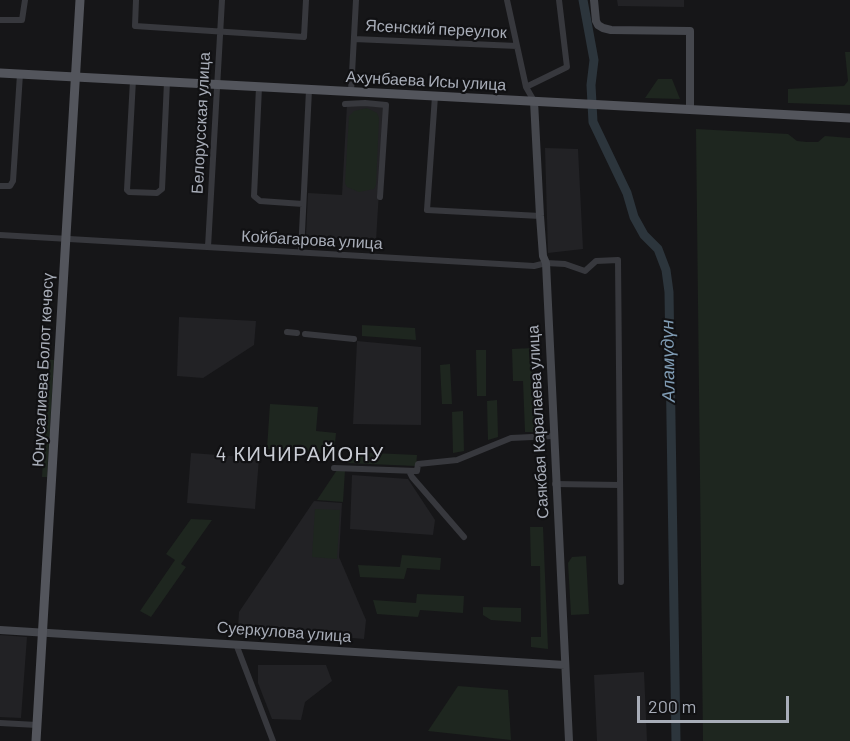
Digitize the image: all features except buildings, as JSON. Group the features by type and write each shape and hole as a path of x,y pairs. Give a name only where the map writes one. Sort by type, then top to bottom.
{"main road":[{"name":"Юнусалиева Болот көчөсү","path":"36,741 80,0"},
{"path":"594,0 596,21 603,28 690,31 690,110"},
{"name":"Ахунбаева Исы улица","path":"0,73 850,118"},
{"name":"Саякбая Каралаева улица","path":"534,102 540,216 543,256 546,264 569,741"},
{"name":"Суеркулова улица","path":"0,630 566,665"}],"street":[{"path":"0,20 22,20 25,0"},
{"path":"136,0 135,26 304,37 306,0"},
{"name":"Белорусская улица","path":"208,247 222,0"},
{"path":"351,92 356,0"},
{"name":"Ясенский переулок","path":"507,0 526,87 534,102"},
{"path":"526,87 567,67 559,0"},
{"name":"Ясенский переулок","path":"354,39 517,46"},
{"path":"0,186 10,186 13,181 20,74"},
{"path":"133,80 127,190 129,192 158,193 162,189 167,82"},
{"path":"259,87 254,196 260,201 303,204"},
{"path":"301,252 309,90"},
{"path":"435,96 428,210 540,216"},
{"path":"345,104 386,105 380,197"},
{"name":"Койбагарова улица","path":"0,235 534,266 565,264 585,271 596,261 618,260 620,485"},
{"path":"287,332 354,339"},
{"path":"334,468 417,471 418,464 457,460 511,438 553,436"},
{"path":"409,471 464,537"},
{"path":"555,484 620,485 621,582"},
{"path":"236,644 273,741"},
{"path":"0,723 37,725"}],"shaded area":[{"path":"617,0 684,0 684,7 618,6"},
{"path":"845,52 850,52 850,105 788,103 788,89 844,86 848,81"},
{"path":"658,79 672,79 680,99 645,98"},
{"path":"347,104 384,107 376,241 306,236 308,193 342,195"},
{"path":"367,108 377,113 379,118 376,185 374,189 359,192 347,187 345,183 349,116 354,111"},
{"path":"696,129 788,134 797,141 807,142 818,142 825,136 850,138 850,741 703,741"},
{"path":"545,148 578,149 583,249 548,253"},
{"path":"179,317 256,321 254,345 203,378 177,376"},
{"path":"362,325 415,328 416,340 362,336"},
{"path":"357,341 421,347 421,425 353,424"},
{"path":"533,348 536,432 525,432 523,381 513,381 512,349"},
{"path":"476,350 486,350 486,396 477,396"},
{"path":"49,360 54,360 47,477 42,477"},
{"path":"450,364 452,404 442,404 440,365"},
{"path":"497,400 498,437 488,440 487,401"},
{"path":"270,404 318,407 316,431 336,433 334,454 267,449"},
{"path":"463,411 464,451 453,453 452,412"},
{"path":"351,452 417,455 416,466 346,463"},
{"path":"191,453 259,458 255,509 187,503"},
{"path":"337,470 345,470 343,502 317,500"},
{"path":"352,475 408,479 435,520 433,535 350,529"},
{"path":"314,501 342,503 339,557 366,620 364,639 238,628 239,612"},
{"path":"315,509 340,510 337,559 312,557"},
{"path":"191,519 212,520 181,564 186,567 151,617 140,611 175,560 166,554"},
{"path":"530,527 543,527 548,649 531,647 531,637 541,637 540,566 531,566"},
{"path":"402,555 441,558 440,570 407,568 404,579 360,577 358,565 400,567"},
{"path":"586,556 589,614 571,615 568,563 572,557"},
{"path":"417,594 464,596 463,613 420,610 418,617 377,614 373,600 416,603"},
{"path":"483,607 521,608 521,622 491,620 483,615"},
{"path":"0,635 27,637 21,718 0,717"},
{"path":"258,665 326,665 332,681 305,702 301,720 272,719 258,683"},
{"path":"644,672 647,741 597,741 594,675"},
{"path":"458,686 508,690 511,740 428,731"}],"waterway":[{"name":"Аламүдүн","path":"583,0 594,60 591,85 593,122 627,193 634,217 644,235 658,249 666,270 669,292 676,741"}],"district":[{"name":"4 КИЧИРАЙОНУ","path":"300,454"}]}
